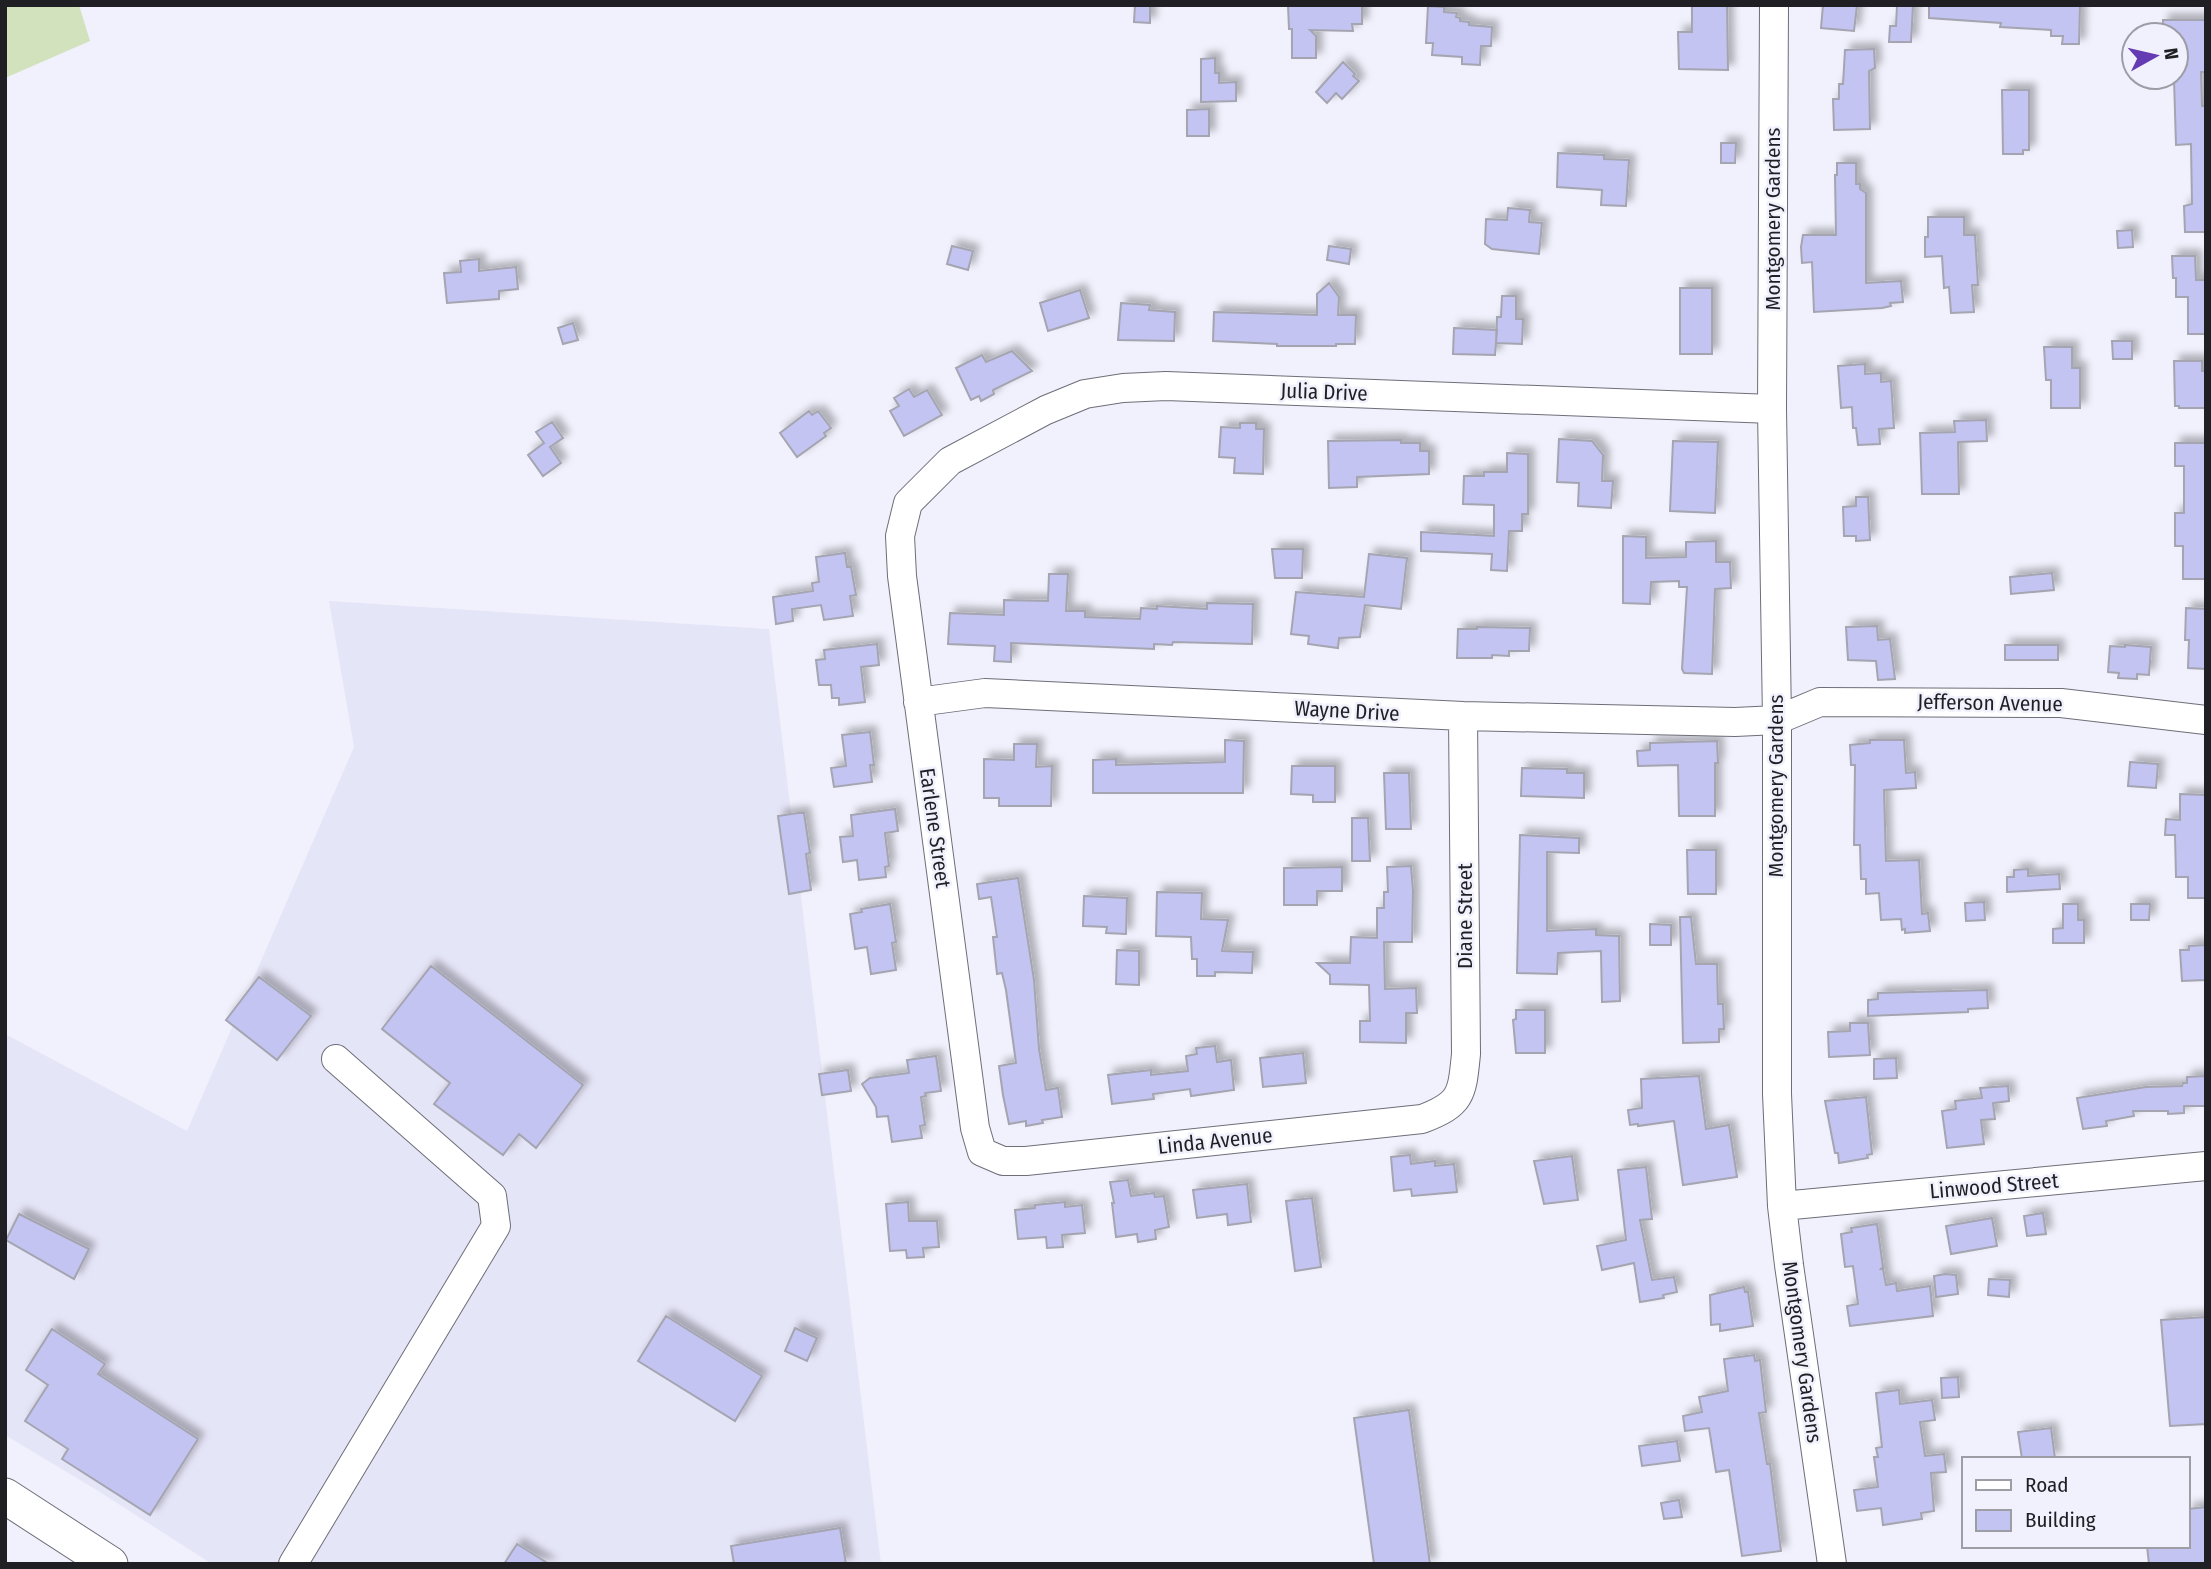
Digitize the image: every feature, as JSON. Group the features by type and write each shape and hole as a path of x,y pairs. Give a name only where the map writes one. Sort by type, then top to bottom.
{"main road":[{"path":"5,1496 110,1564"}],"street":[{"name":"Montgomery Gardens","path":"1774,5 1772,409 1777,720 1776,1069 1782,1206 1832,1564"},
{"name":"Julia Drive","path":"908,503 950,461 1046,410 1085,394 1123,388 1166,386 1772,409"},
{"name":"Earlene Street","path":"908,503 900,536 902,576 975,1128 982,1152"},
{"name":"Wayne Drive","path":"918,702 985,693 1464,716 1735,722 1777,720"},
{"name":"Jefferson Avenue","path":"1777,720 1820,702 2061,703 2206,720"},
{"name":"Diane Street","path":"1447,1110 1462,1088 1466,1054 1464,716"},
{"path":"293,1564 496,1226 492,1196 336,1059"},
{"name":"Linda Avenue","path":"982,1152 1003,1161 1039,1159 1411,1121 1447,1110"},
{"name":"Linwood Street","path":"1782,1206 2206,1166"}],"shaded area":[{"path":"329,601 769,629 881,1564 212,1564 5,1435 5,1034 187,1131 354,747"}],"green space":[{"path":"5,5 79,5 90,41 5,78"}],"building":[{"path":"1135,5 1150,5 1150,23 1134,22"},
{"path":"1288,5 1362,5 1362,24 1352,24 1353,31 1310,30 1316,36 1316,58 1292,58 1292,29 1289,29"},
{"path":"1692,5 1727,5 1728,70 1679,69 1678,32 1692,32"},
{"path":"1823,5 1857,5 1854,31 1821,28"},
{"path":"1897,5 1913,5 1911,42 1889,42 1890,26 1896,26"},
{"path":"1929,5 2080,5 2079,44 2062,44 2063,36 2051,36 2051,30 1929,18"},
{"path":"1428,6 1444,7 1444,12 1457,13 1456,17 1460,18 1460,21 1469,22 1469,25 1492,27 1491,46 1481,46 1480,65 1462,64 1462,57 1432,55 1433,43 1426,43"},
{"path":"2206,20 2206,72 2201,72 2202,106 2206,106 2206,232 2185,232 2184,206 2192,204 2191,144 2176,145 2174,91 2190,91 2190,21 2163,21"},
{"path":"1874,49 1875,68 1869,71 1870,129 1834,130 1833,99 1839,99 1839,84 1843,84 1845,50"},
{"path":"1215,58 1215,73 1219,73 1219,83 1236,82 1236,101 1201,102 1201,59"},
{"path":"1343,62 1359,81 1342,99 1336,93 1327,103 1316,92"},
{"path":"2002,90 2029,90 2029,150 2023,150 2023,154 2003,154"},
{"path":"1209,109 1209,136 1187,136 1187,110"},
{"path":"1721,143 1736,143 1735,163 1721,163"},
{"path":"1558,153 1604,155 1604,159 1629,160 1626,206 1601,205 1602,190 1557,187"},
{"path":"1837,163 1856,163 1856,184 1860,184 1860,189 1866,193 1866,283 1901,281 1903,302 1890,303 1891,306 1882,308 1814,312 1812,262 1802,263 1801,247 1803,235 1836,235"},
{"path":"1508,208 1530,210 1529,222 1542,223 1539,254 1492,249 1485,244 1486,219 1507,220"},
{"path":"1928,217 1964,217 1964,235 1975,235 1978,285 1972,285 1974,312 1951,313 1949,287 1944,288 1942,256 1925,257"},
{"path":"2132,230 2133,247 2118,248 2117,231"},
{"path":"952,246 973,251 968,270 947,264"},
{"path":"1329,246 1351,249 1349,264 1327,260"},
{"path":"2172,256 2195,256 2196,280 2206,280 2206,334 2188,334 2188,297 2176,297"},
{"path":"479,259 479,271 516,267 518,289 499,291 499,299 447,303 444,273 461,272 460,261"},
{"path":"1329,283 1339,297 1338,315 1356,315 1355,344 1277,346 1213,341 1214,312 1317,315 1317,294"},
{"path":"1680,288 1712,288 1712,354 1680,354"},
{"path":"1080,290 1089,318 1048,331 1040,303"},
{"path":"1502,296 1516,296 1516,319 1523,319 1522,344 1496,343 1497,317 1501,317"},
{"path":"1121,303 1150,305 1149,310 1175,312 1174,341 1118,340"},
{"path":"573,323 578,340 563,344 558,328"},
{"path":"1454,328 1497,330 1495,355 1453,354"},
{"path":"2112,341 2132,341 2132,359 2113,359"},
{"path":"2044,347 2072,347 2072,368 2080,368 2080,408 2051,408 2051,380 2046,380"},
{"path":"1012,351 1032,371 993,390 994,394 981,401 979,396 971,400 956,368 982,355 986,362"},
{"path":"2174,361 2202,361 2202,371 2206,371 2206,408 2175,406"},
{"path":"1865,364 1865,374 1881,373 1881,382 1891,381 1894,428 1879,429 1880,444 1858,445 1856,428 1853,428 1852,407 1841,408 1838,366"},
{"path":"909,389 914,397 927,390 942,415 904,436 890,411 899,406 894,398"},
{"path":"809,411 812,415 818,411 831,428 824,433 826,436 797,457 780,433"},
{"path":"1986,420 1987,441 1958,442 1959,494 1922,494 1920,433 1955,432 1954,421"},
{"path":"552,422 563,438 550,447 561,463 543,476 528,455 544,443 536,432"},
{"path":"1240,423 1256,423 1256,429 1264,429 1263,474 1234,473 1235,458 1219,457 1221,427 1240,428"},
{"path":"1559,439 1592,441 1603,455 1602,481 1613,481 1611,508 1578,506 1579,483 1557,482"},
{"path":"1401,440 1401,443 1420,443 1420,451 1429,451 1429,474 1357,477 1357,487 1329,488 1328,441"},
{"path":"1673,441 1718,442 1715,513 1670,511"},
{"path":"2175,443 2206,443 2206,579 2183,579 2183,546 2175,546 2175,513 2184,513 2184,466 2175,466"},
{"path":"1507,453 1528,454 1528,514 1522,514 1522,531 1509,531 1507,571 1491,570 1492,554 1421,551 1421,532 1494,536 1494,505 1463,504 1464,476 1484,476 1484,472 1507,472"},
{"path":"1856,497 1868,497 1870,540 1856,541 1856,536 1844,536 1843,507 1856,506"},
{"path":"1623,536 1646,537 1646,558 1686,557 1686,542 1716,541 1716,562 1730,562 1731,588 1715,589 1712,674 1684,673 1682,669 1687,587 1679,587 1679,581 1651,582 1650,604 1623,603"},
{"path":"1272,549 1303,549 1302,578 1275,578"},
{"path":"845,553 847,567 851,567 856,595 850,596 853,616 824,620 821,605 792,609 793,621 776,624 773,597 813,591 812,583 819,582 816,557"},
{"path":"1369,554 1407,558 1401,609 1365,605 1360,637 1339,638 1338,648 1308,644 1309,636 1291,634 1296,592 1364,597"},
{"path":"2052,573 2054,590 2011,594 2010,577"},
{"path":"1049,574 1068,574 1066,611 1085,611 1085,617 1140,619 1141,608 1157,609 1157,606 1207,609 1207,603 1253,604 1252,644 1173,642 1172,645 1154,644 1154,649 1011,643 1011,662 994,661 995,646 948,644 950,613 1004,615 1004,600 1048,601"},
{"path":"2186,608 2206,609 2206,669 2188,668"},
{"path":"1877,626 1878,640 1890,639 1895,679 1878,680 1876,661 1848,660 1846,627"},
{"path":"1530,628 1529,651 1509,651 1509,656 1492,655 1492,658 1457,658 1458,629"},
{"path":"877,644 879,665 861,667 865,702 839,705 839,698 832,698 831,685 819,685 816,660 825,659 824,650"},
{"path":"2005,645 2058,645 2058,660 2005,660"},
{"path":"2110,646 2151,647 2149,675 2137,674 2137,679 2118,678 2119,673 2108,672"},
{"path":"870,732 874,765 870,765 872,782 834,787 831,768 846,766 842,735"},
{"path":"1225,740 1244,741 1243,793 1093,793 1093,760 1116,759 1116,765 1225,762"},
{"path":"1870,740 1904,740 1906,773 1915,772 1916,788 1884,790 1886,861 1919,860 1922,914 1928,913 1930,931 1905,933 1901,919 1881,920 1879,893 1866,894 1866,879 1861,879 1860,845 1854,845 1855,765 1851,765 1850,745 1870,743"},
{"path":"1717,741 1715,816 1679,816 1678,765 1638,766 1637,751 1650,750 1650,743"},
{"path":"1014,744 1037,744 1036,767 1052,766 1051,806 999,806 999,798 984,798 984,759 1014,760"},
{"path":"2130,762 2158,764 2156,788 2128,786"},
{"path":"1292,766 1335,766 1335,802 1313,802 1313,795 1291,794"},
{"path":"1522,768 1567,769 1567,773 1584,773 1584,798 1521,796"},
{"path":"1384,773 1409,773 1411,829 1386,829"},
{"path":"2180,794 2206,795 2206,898 2188,898 2188,877 2176,877 2175,835 2165,835 2166,819 2180,820"},
{"path":"895,809 898,831 885,833 889,866 885,867 886,877 859,880 857,860 843,862 840,837 853,836 851,815"},
{"path":"804,813 810,853 806,854 811,890 789,894 778,816"},
{"path":"1352,818 1368,818 1370,861 1352,861"},
{"path":"1520,835 1579,838 1579,853 1547,852 1547,931 1596,929 1596,935 1619,936 1620,1001 1602,1002 1601,951 1558,953 1557,974 1517,973"},
{"path":"1687,850 1716,850 1716,894 1688,894"},
{"path":"1411,866 1412,942 1384,942 1385,989 1416,988 1417,1013 1406,1013 1406,1043 1360,1042 1360,1021 1370,1021 1369,985 1330,984 1330,975 1317,963 1350,963 1351,937 1377,938 1377,908 1384,908 1384,892 1388,892 1387,867"},
{"path":"1342,867 1342,891 1317,891 1317,905 1284,905 1284,868"},
{"path":"2028,869 2028,876 2059,874 2060,889 2007,892 2007,877 2014,877 2014,870"},
{"path":"1018,878 1034,980 1039,1049 1046,1090 1058,1088 1062,1117 1026,1126 1026,1121 1009,1124 1003,1095 999,1066 1016,1063 1006,990 1002,973 997,974 993,937 997,937 991,897 979,899 977,884"},
{"path":"1157,892 1202,893 1201,919 1228,920 1222,951 1253,952 1252,973 1215,972 1215,976 1197,976 1197,959 1192,959 1191,937 1156,936"},
{"path":"1084,896 1127,898 1126,934 1106,933 1107,927 1083,926"},
{"path":"1984,902 1985,920 1966,921 1965,903"},
{"path":"890,904 896,942 892,943 896,970 871,974 867,947 855,949 850,914 862,912 861,909"},
{"path":"2063,904 2078,904 2078,920 2084,920 2084,943 2053,943 2053,929 2063,928"},
{"path":"2131,904 2150,904 2149,920 2131,920"},
{"path":"1680,917 1691,917 1696,964 1717,964 1718,1004 1723,1004 1724,1029 1719,1029 1719,1042 1683,1043"},
{"path":"1650,924 1671,925 1671,945 1650,945"},
{"path":"2206,945 2206,980 2182,981 2180,950 2189,950 2189,946"},
{"path":"1117,950 1139,951 1139,985 1116,984"},
{"path":"431,966 583,1085 536,1148 519,1134 503,1155 434,1104 450,1083 382,1029"},
{"path":"259,977 311,1016 277,1060 226,1020"},
{"path":"1987,990 1988,1008 1968,1009 1968,1012 1868,1016 1868,1000 1878,999 1878,993"},
{"path":"1516,1010 1545,1010 1545,1053 1516,1053 1513,1020 1516,1019"},
{"path":"1850,1023 1868,1023 1870,1055 1829,1057 1828,1032 1850,1031"},
{"path":"1215,1046 1217,1062 1231,1060 1234,1090 1191,1096 1190,1089 1153,1094 1154,1099 1112,1104 1108,1075 1151,1070 1151,1075 1188,1071 1186,1056 1197,1054 1196,1048"},
{"path":"1303,1053 1306,1083 1263,1087 1260,1058"},
{"path":"936,1056 941,1091 925,1093 926,1096 921,1097 925,1125 920,1126 922,1138 892,1142 888,1116 877,1117 876,1107 862,1084 870,1078 909,1073 907,1060"},
{"path":"1896,1058 1897,1078 1874,1079 1874,1059"},
{"path":"848,1070 851,1091 822,1095 819,1074"},
{"path":"1699,1076 1706,1129 1729,1125 1737,1177 1683,1185 1674,1121 1630,1125 1628,1110 1642,1108 1641,1079"},
{"path":"2206,1076 2206,1106 2184,1106 2184,1113 2133,1111 2134,1116 2106,1121 2107,1126 2083,1129 2077,1098 2146,1087 2182,1086 2187,1083 2187,1077"},
{"path":"2008,1086 2009,1101 1993,1103 1995,1119 1981,1120 1984,1144 1947,1148 1942,1111 1956,1109 1955,1101 1982,1098 1980,1088"},
{"path":"1866,1097 1872,1154 1867,1155 1868,1158 1839,1163 1825,1101"},
{"path":"1410,1155 1411,1164 1435,1161 1435,1166 1454,1164 1457,1192 1412,1196 1411,1189 1394,1191 1391,1157"},
{"path":"1572,1156 1578,1200 1544,1204 1534,1161"},
{"path":"1646,1167 1652,1219 1640,1220 1652,1280 1674,1277 1677,1292 1663,1295 1664,1298 1640,1302 1634,1263 1602,1270 1597,1246 1626,1240 1618,1170"},
{"path":"1128,1180 1131,1196 1154,1193 1155,1197 1164,1196 1169,1227 1155,1230 1156,1239 1138,1242 1137,1234 1116,1237 1110,1182"},
{"path":"1247,1184 1251,1222 1228,1225 1227,1214 1197,1218 1193,1190"},
{"path":"1312,1198 1321,1267 1295,1271 1286,1201"},
{"path":"908,1202 909,1221 937,1221 939,1247 923,1248 924,1257 907,1258 906,1250 890,1251 886,1204"},
{"path":"1065,1202 1065,1207 1082,1205 1085,1233 1062,1235 1063,1247 1047,1248 1046,1237 1018,1239 1015,1210"},
{"path":"2043,1213 2046,1234 2027,1236 2024,1216"},
{"path":"19,1214 89,1249 74,1279 6,1240"},
{"path":"1992,1218 1997,1246 1951,1254 1946,1226"},
{"path":"1877,1224 1883,1267 1881,1269 1886,1285 1896,1283 1897,1291 1930,1286 1933,1316 1850,1326 1847,1306 1858,1304 1853,1266 1845,1267 1841,1234 1852,1232 1851,1228"},
{"path":"1956,1275 1958,1294 1936,1297 1934,1276"},
{"path":"1989,1279 2010,1280 2009,1297 1988,1295"},
{"path":"1744,1287 1745,1292 1748,1292 1753,1326 1720,1331 1720,1324 1711,1325 1710,1295"},
{"path":"666,1316 762,1376 735,1421 638,1361"},
{"path":"2206,1317 2206,1424 2170,1426 2161,1320"},
{"path":"795,1328 817,1338 807,1361 785,1351"},
{"path":"52,1329 105,1364 98,1374 198,1439 150,1515 62,1459 68,1449 25,1421 48,1385 26,1370"},
{"path":"1754,1355 1755,1361 1760,1360 1766,1412 1759,1413 1767,1464 1770,1464 1781,1551 1742,1556 1729,1470 1716,1472 1709,1428 1685,1431 1683,1416 1702,1412 1699,1397 1728,1391 1724,1359"},
{"path":"1958,1377 1959,1397 1942,1398 1941,1378"},
{"path":"1899,1390 1900,1404 1932,1400 1935,1420 1920,1422 1925,1456 1944,1454 1946,1472 1931,1473 1934,1511 1921,1513 1922,1519 1883,1525 1881,1508 1857,1511 1854,1490 1878,1487 1874,1457 1878,1457 1876,1448 1882,1447 1876,1393"},
{"path":"1409,1410 1430,1564 1374,1564 1354,1418"},
{"path":"2051,1428 2055,1457 2022,1457 2018,1432"},
{"path":"1677,1441 1680,1461 1642,1466 1639,1446"},
{"path":"1679,1500 1682,1517 1664,1519 1661,1503"},
{"path":"2206,1507 2206,1564 2149,1564 2147,1548 2190,1548 2190,1509"},
{"path":"840,1528 846,1564 734,1564 731,1546"},
{"path":"517,1544 549,1564 504,1564"}]}
